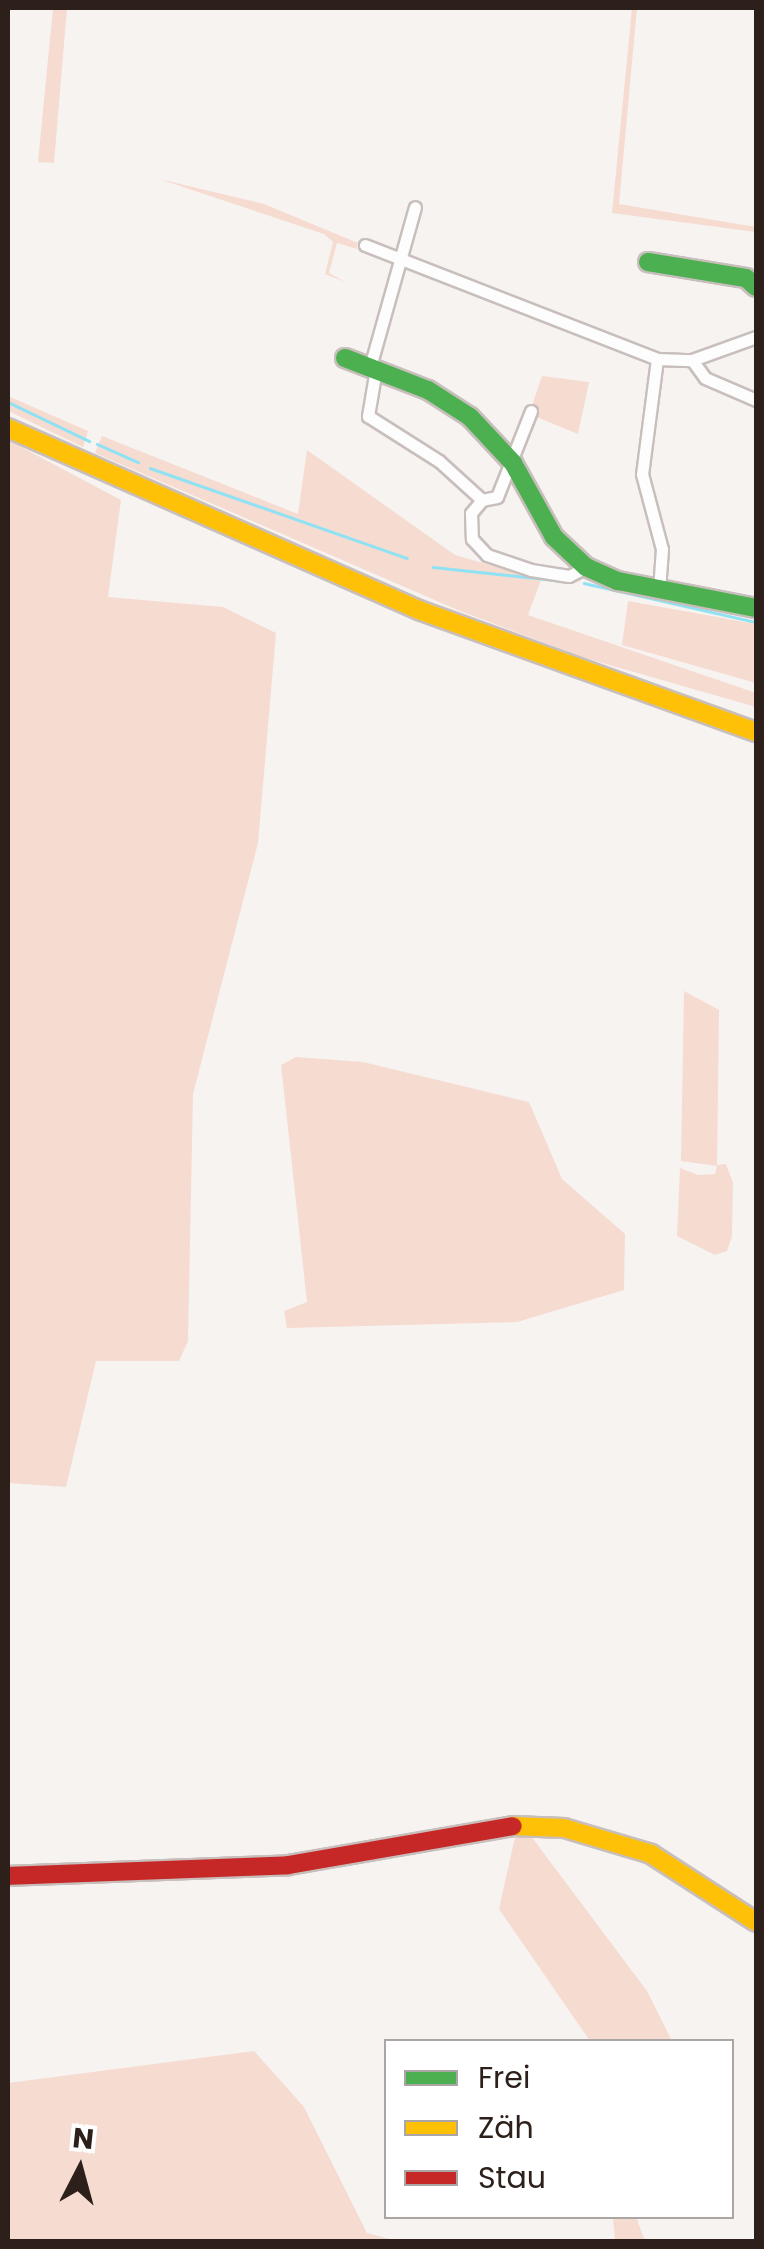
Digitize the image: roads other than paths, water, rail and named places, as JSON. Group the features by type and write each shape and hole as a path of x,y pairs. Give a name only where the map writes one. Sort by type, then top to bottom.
{"street":[{"path":"415,207 373,368 368,416 432,455 482,500 497,498 531,410"},
{"path":"365,245 658,359 692,360 756,337"},
{"path":"648,262 746,278 756,287"},
{"path":"345,358 470,417 513,463 554,537 586,567 660,590 756,608"},
{"path":"658,359 642,474 662,550 660,590"},
{"path":"692,360 705,378 756,400"},
{"path":"8,428 419,610 756,732"},
{"path":"482,500 469,528 487,555 555,576 586,567"},
{"path":"8,1876 288,1865 514,1826 564,1828 651,1854 756,1922"}],"waterway":[{"path":"8,402 89,441"},
{"path":"97,444 138,462"},
{"path":"150,468 407,558"},
{"path":"433,567 565,581"},
{"path":"584,583 756,622"}]}
